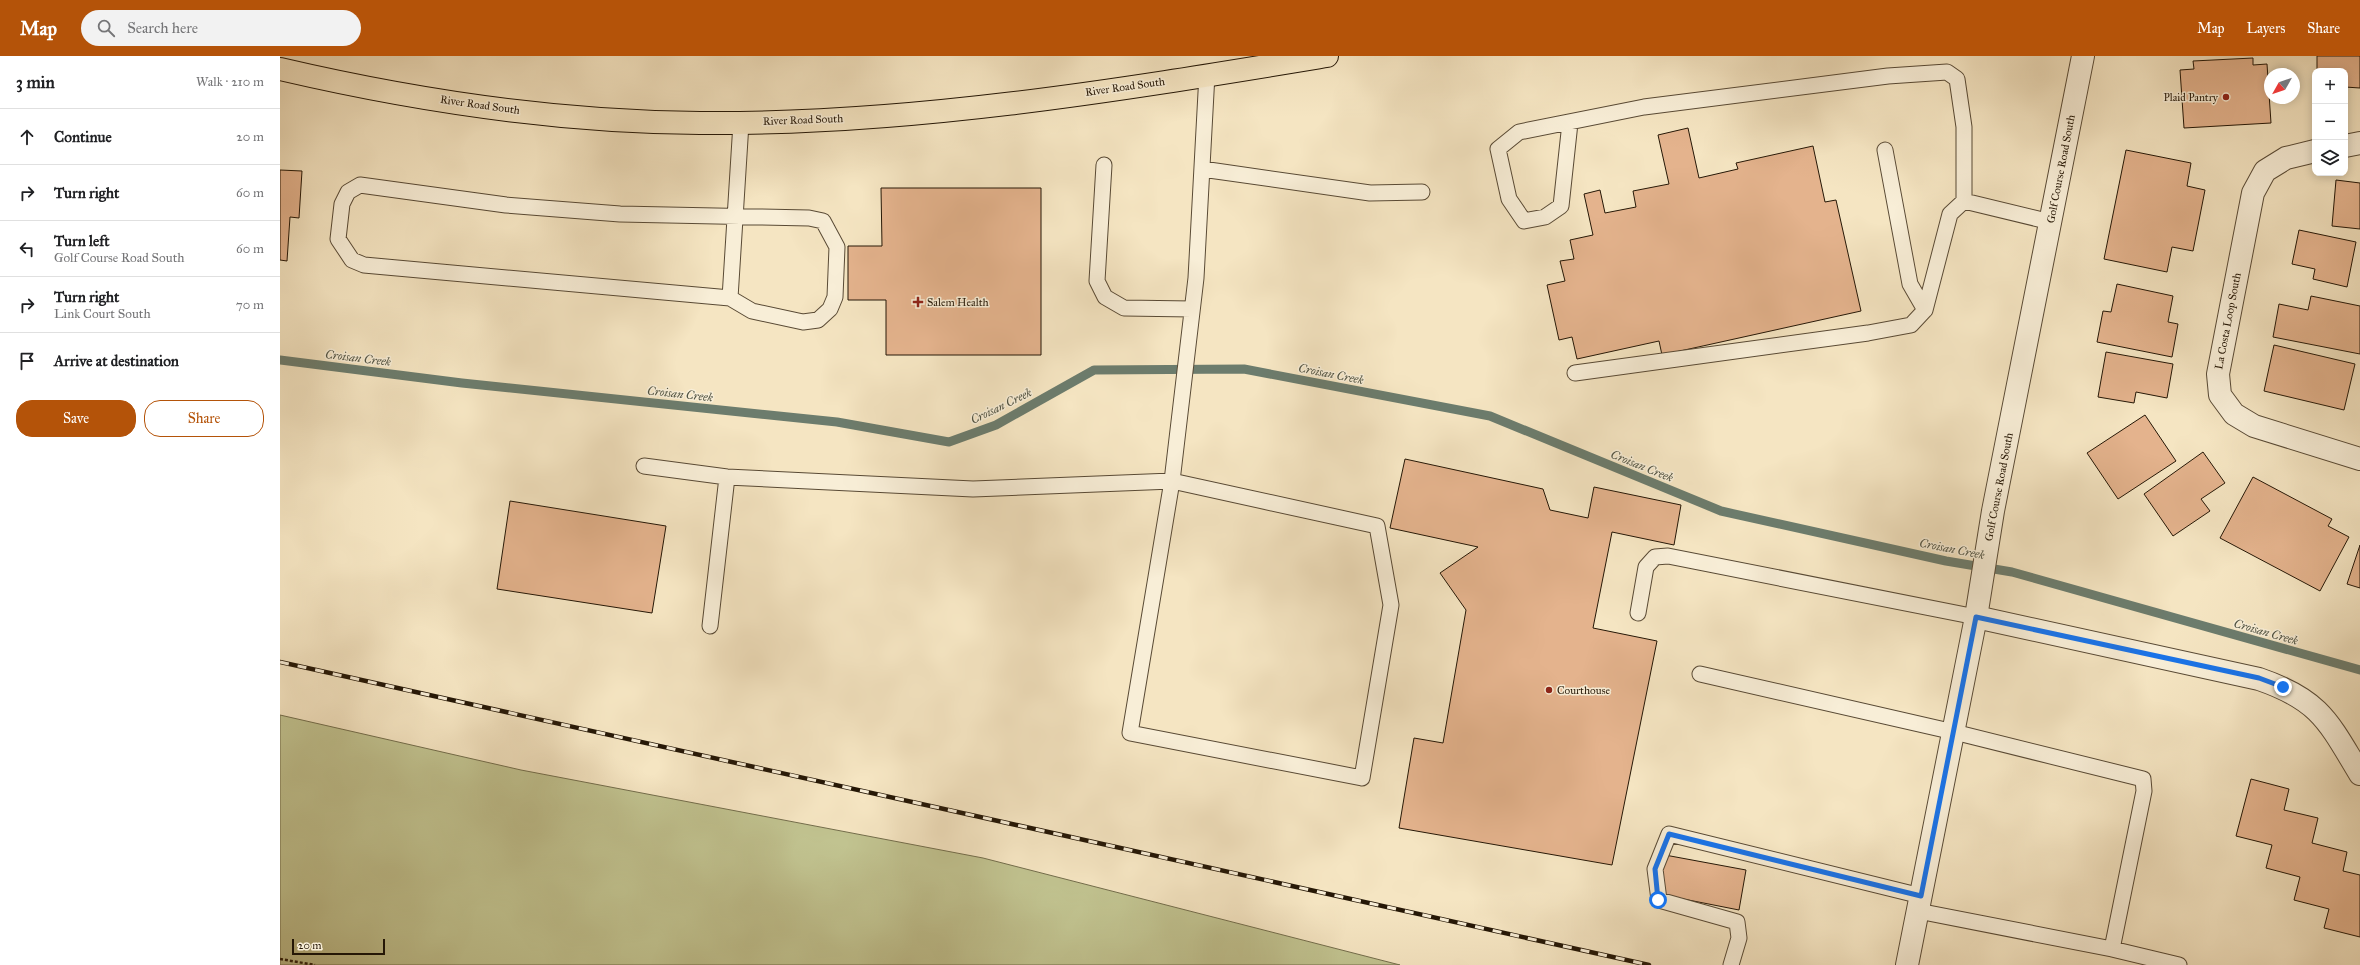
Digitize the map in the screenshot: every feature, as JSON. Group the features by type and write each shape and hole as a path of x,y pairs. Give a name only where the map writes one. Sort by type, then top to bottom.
{"main road":[{"name":"River Road South","path":"280,69 415,96 490,108 609,120 700,123 888,116 972,108 1327,56"}],"street":[{"name":"Golf Course Road South","path":"1907,965 1976,617 1993,511 2083,56"},
{"path":"2348,145 2360,143"},
{"name":"La Costa Loop South","path":"2312,152 2286,158 2265,171 2253,193 2218,374 2220,395 2234,414 2254,426 2360,459"},
{"path":"1976,617 2259,678 2283,687 2307,701 2327,719 2360,774"}],"lane":[{"path":"1570,122 1561,206 1544,217 1524,221 1509,199 1498,149 1519,132 1644,107 1888,76 1947,72 1957,79 1964,127 1964,202 1950,214 1925,310 1911,325 1868,333 1575,373"},
{"path":"644,466 727,477 973,489 1172,481 1377,526 1391,605 1362,778 1130,733 1172,481 1183,397 1196,278 1208,74"},
{"path":"730,298 741,122"},
{"path":"1885,150 1910,284 1925,310"},
{"path":"1104,165 1098,281 1105,297 1124,308 1192,309"},
{"path":"1202,169 1370,193 1422,192"},
{"path":"360,185 506,205 620,214 810,218 823,221 837,247 835,297 830,309 818,320 803,322 752,311 730,298 364,265 352,260 338,239 342,204 348,192 360,185"},
{"path":"1964,202 2051,222"},
{"path":"710,626 727,477"},
{"path":"1638,613 1646,567 1655,558 1668,556 1976,617"},
{"path":"1700,674 1954,732 2143,779 2144,791 2112,949"},
{"path":"1731,965 1740,938 1737,922 1658,900 1655,869 1669,834 1919,903 2179,965"}],"path":[{"path":"280,959 315,965"}],"green space":[{"path":"280,715 521,770 983,858 1400,965 280,965"}],"building":[{"path":"2317,56 2360,56 2360,88 2348,87 2348,68 2317,68"},
{"name":"Plaid Pantry","path":"2253,58 2253,65 2267,64 2267,68 2264,68 2264,104 2270,104 2271,123 2184,128 2180,70 2194,69 2193,61"},
{"path":"1688,128 1699,178 1738,169 1736,163 1813,146 1825,202 1836,200 1861,311 1662,355 1659,341 1577,359 1572,337 1559,340 1547,285 1565,281 1560,261 1574,259 1570,240 1593,235 1584,194 1600,190 1605,213 1636,207 1633,191 1669,184 1658,135"},
{"path":"2126,150 2191,163 2187,186 2205,190 2193,251 2172,247 2167,272 2104,259"},
{"path":"280,170 302,171 299,218 290,217 287,261 280,260"},
{"path":"2336,180 2360,183 2360,229 2332,226"},
{"path":"881,188 1041,188 1041,355 886,355 886,300 848,300 848,246 882,246"},
{"path":"2299,230 2356,242 2347,287 2313,279 2315,269 2292,264"},
{"path":"2117,284 2173,296 2168,322 2178,324 2172,357 2097,342 2103,311 2111,312"},
{"path":"2311,296 2360,306 2360,354 2273,337 2279,304 2308,310"},
{"path":"2274,345 2355,364 2344,410 2264,391"},
{"path":"2106,352 2173,364 2167,398 2136,392 2134,403 2098,397"},
{"path":"2145,415 2176,461 2118,499 2087,453"},
{"path":"2203,452 2225,483 2201,499 2210,511 2173,536 2144,494"},
{"name":"Courthouse","path":"1405,459 1543,489 1550,510 1588,518 1594,487 1681,505 1674,545 1612,532 1593,628 1657,641 1612,865 1399,828 1414,738 1443,743 1466,610 1440,573 1478,547 1390,528"},
{"path":"2253,477 2332,519 2328,526 2349,537 2320,591 2220,538"},
{"path":"510,501 666,526 652,613 497,589"},
{"path":"2360,545 2360,588 2347,584"},
{"path":"2251,779 2289,789 2284,810 2318,818 2312,843 2347,852 2343,871 2360,875 2360,937 2324,928 2329,909 2294,900 2300,877 2266,868 2272,845 2236,836"},
{"path":"1665,855 1746,870 1739,910 1658,894"}],"waterway":[{"name":"Croisan Creek","path":"280,360 462,383 837,422 949,442 996,425 1094,370 1244,369 1490,416 1721,511 1946,561 2012,572 2360,670"}],"railway":[{"path":"280,662 1649,965"}],"place":[{"name":"Plaid Pantry","path":"2226,97"},
{"name":"Salem Health","path":"918,302"},
{"name":"Courthouse","path":"1549,690"}],"route":[{"path":"1658,900 1655,869 1669,834 1921,896 1976,617 2259,678 2283,687"}]}
